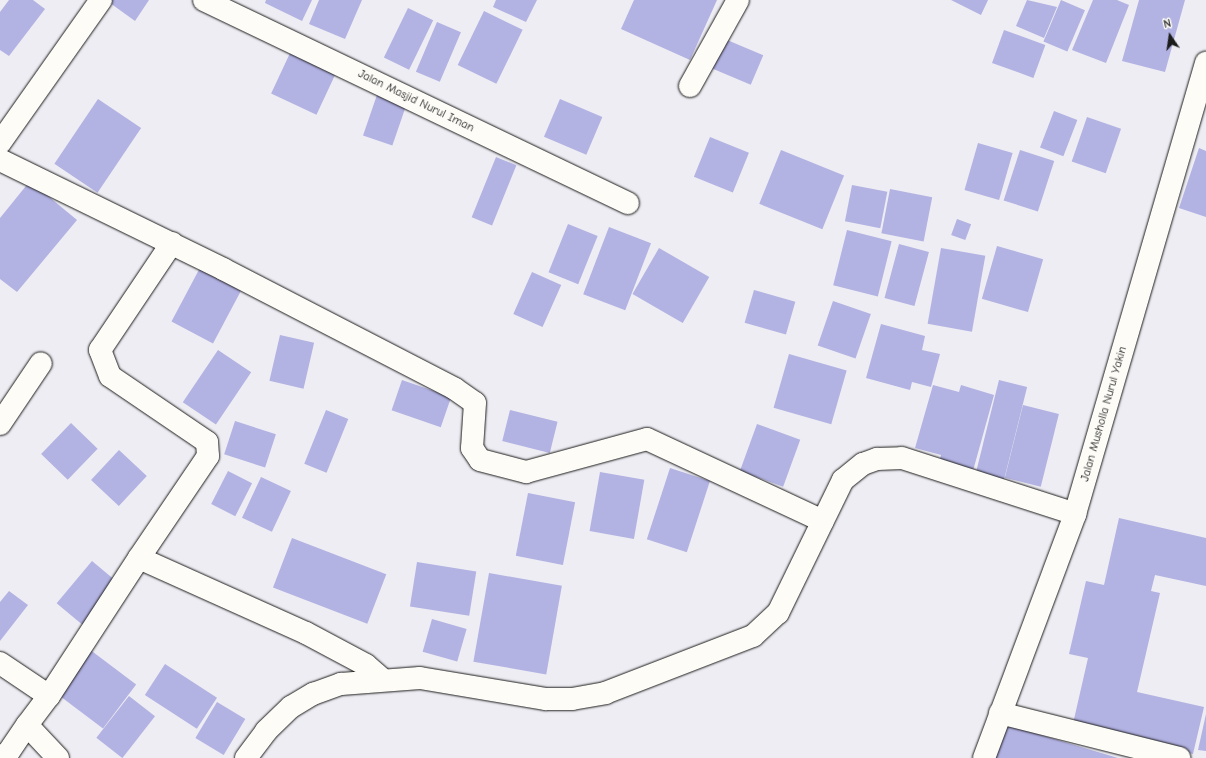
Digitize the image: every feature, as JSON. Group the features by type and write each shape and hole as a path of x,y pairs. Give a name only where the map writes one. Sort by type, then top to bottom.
{"street":[{"name":"Jalan Masjid Nurul Iman","path":"204,0 628,202"},
{"path":"690,86 738,0"},
{"path":"0,144 98,2"},
{"name":"Jalan Musholla Nurul Yakin","path":"984,758 1075,514 1206,63"},
{"path":"0,160 172,243 475,403 472,448 480,460 526,472 647,439 823,521"},
{"path":"0,757 8,753 49,696 208,456 207,442 110,376 100,350 172,243"},
{"path":"0,424 41,363"},
{"path":"246,758 266,731 301,700 341,684 382,679 440,680 546,699 605,693 760,632 778,613 843,480 863,464 886,457 902,458 1075,514"},
{"path":"139,558 306,633 366,665 382,679"},
{"path":"0,663 49,696"},
{"path":"1000,713 1179,758"},
{"path":"27,725 58,758"}],"building":[{"path":"9,0 33,0 45,9 9,56 0,50 0,12"},
{"path":"112,0 149,0 135,21 110,3"},
{"path":"266,0 312,0 302,21 265,3"},
{"path":"319,0 362,0 345,39 309,24"},
{"path":"496,0 537,0 526,22 493,7"},
{"path":"634,0 717,0 690,60 621,29"},
{"path":"951,0 988,0 981,15"},
{"path":"1027,0 1057,7 1044,38 1016,26"},
{"path":"1061,0 1085,10 1067,52 1043,41"},
{"path":"1093,0 1117,0 1129,5 1106,63 1072,50"},
{"path":"1139,0 1185,0 1165,72 1122,61"},
{"path":"408,8 433,20 409,70 384,57"},
{"path":"484,11 523,30 496,84 458,65"},
{"path":"437,22 461,32 440,82 416,72"},
{"path":"1004,30 1045,45 1033,78 992,63"},
{"path":"720,37 763,55 751,85 707,66"},
{"path":"291,51 336,72 316,115 271,94"},
{"path":"378,92 407,102 392,146 363,135"},
{"path":"98,99 141,128 97,193 54,164"},
{"path":"560,99 602,117 586,155 544,137"},
{"path":"1054,111 1077,120 1063,156 1040,147"},
{"path":"1087,117 1121,129 1106,173 1072,161"},
{"path":"710,137 749,153 733,193 694,177"},
{"path":"978,143 1013,153 999,200 964,190"},
{"path":"1199,148 1206,151 1206,217 1179,208"},
{"path":"781,150 844,175 822,229 759,204"},
{"path":"1020,150 1054,161 1038,212 1004,200"},
{"path":"496,157 516,165 492,226 472,217"},
{"path":"30,181 77,220 17,292 0,279 0,218"},
{"path":"852,185 887,192 880,228 845,221"},
{"path":"890,189 932,197 924,241 881,233"},
{"path":"957,219 971,224 965,240 951,235"},
{"path":"568,224 598,236 578,284 549,272"},
{"path":"609,227 651,243 625,310 583,294"},
{"path":"847,230 892,241 878,296 833,285"},
{"path":"899,244 929,252 914,306 885,298"},
{"path":"997,246 1043,259 1028,312 982,299"},
{"path":"659,248 709,277 683,323 632,294"},
{"path":"941,248 985,256 972,332 928,324"},
{"path":"202,264 243,286 213,343 171,321"},
{"path":"532,272 561,285 543,327 513,314"},
{"path":"754,290 795,302 786,335 745,323"},
{"path":"833,301 871,314 856,358 818,345"},
{"path":"881,324 925,336 922,350 940,354 931,387 912,382 910,390 866,378"},
{"path":"280,335 314,343 304,389 269,381"},
{"path":"218,350 251,372 216,425 183,402"},
{"path":"789,354 847,371 831,424 774,408"},
{"path":"402,380 451,397 441,427 392,410"},
{"path":"999,380 1027,387 1003,483 975,476"},
{"path":"933,385 959,392 961,385 994,395 971,478 938,468 941,455 915,448"},
{"path":"1023,405 1059,414 1041,487 1005,478"},
{"path":"326,410 348,419 327,473 304,464"},
{"path":"510,410 558,422 550,453 502,441"},
{"path":"235,421 276,434 265,468 224,454"},
{"path":"71,423 98,449 68,480 41,454"},
{"path":"757,424 800,440 783,487 740,471"},
{"path":"119,450 147,476 119,506 91,480"},
{"path":"670,468 710,481 687,552 647,539"},
{"path":"228,471 252,483 235,516 211,504"},
{"path":"600,472 644,480 634,539 590,531"},
{"path":"261,477 291,491 272,532 242,518"},
{"path":"528,493 575,502 563,565 516,556"},
{"path":"1119,518 1206,538 1206,586 1155,575 1151,591 1160,593 1137,692 1204,707 1193,754 1072,728 1088,658 1069,654 1086,581 1104,585"},
{"path":"292,538 386,574 367,624 273,587"},
{"path":"92,561 118,583 83,625 57,603"},
{"path":"417,562 476,571 469,616 410,606"},
{"path":"489,573 562,586 546,674 473,662"},
{"path":"9,591 28,605 0,641 0,602"},
{"path":"432,619 467,629 457,662 423,652"},
{"path":"89,649 136,685 103,728 56,693"},
{"path":"165,664 217,698 197,729 145,695"},
{"path":"129,696 155,716 122,758 96,738"},
{"path":"217,702 245,719 224,755 195,738"},
{"path":"1206,714 1206,751 1198,750"},
{"path":"1004,724 1118,758 994,758"}]}
